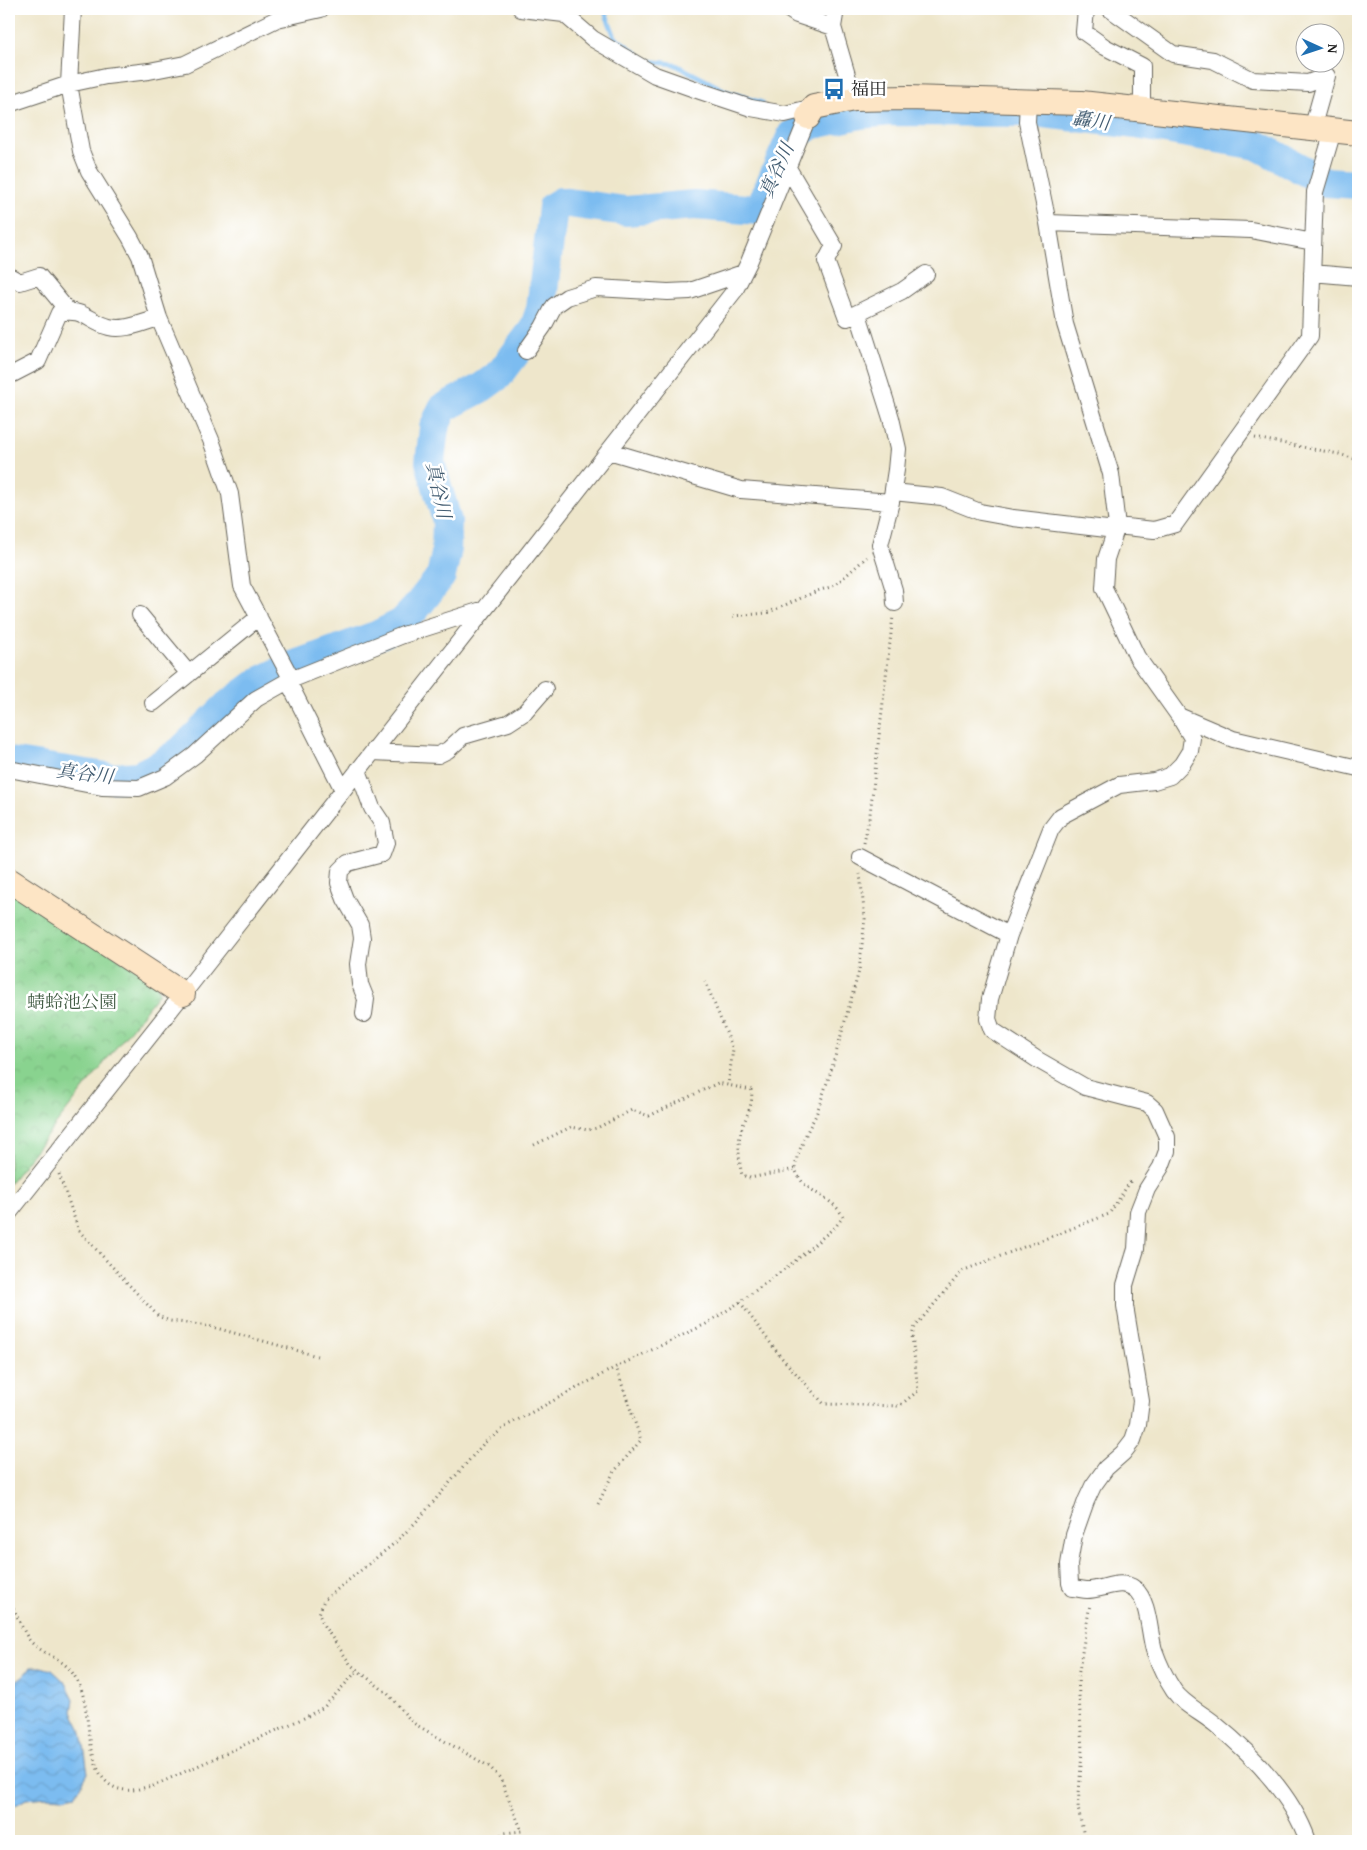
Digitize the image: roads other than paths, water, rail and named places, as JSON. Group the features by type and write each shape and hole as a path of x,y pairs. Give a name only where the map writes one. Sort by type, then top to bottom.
{"street":[{"path":"73,9 69,84 81,151 89,172 130,236 140,256 159,318 211,440 230,494 242,586 290,680 342,790"},
{"path":"9,104 69,84 106,76 149,71 185,64 274,14 321,9"},
{"path":"521,9 567,11 593,39 655,74 751,108 785,114 811,112 854,99 908,98 1028,101 1081,103 1358,133"},
{"path":"788,9 797,15 833,27"},
{"path":"836,9 833,27 854,99"},
{"path":"1086,9 1084,32 1105,47 1142,66 1142,110"},
{"path":"609,452 741,490 892,497 942,497 980,512 1012,518 1154,530 1175,524 1310,336 1315,192 1323,130 1327,76 1308,83 1253,80 1213,60 1173,54 1110,9"},
{"path":"1028,101 1027,122 1048,223 1065,324 1111,474 1116,528 1106,559 1104,588 1137,656 1180,716 1192,738 1190,751 1182,764 1170,776 1154,781 1119,785 1061,816 1051,829 1009,935 990,999 988,1019 992,1030 1038,1060 1085,1086 1147,1103 1155,1110 1167,1137 1167,1151 1164,1159 1147,1189 1138,1212 1136,1249 1125,1285 1125,1306 1141,1401 1138,1425 1133,1440 1123,1453 1106,1468 1093,1486 1074,1535 1069,1564 1070,1583 1072,1588 1092,1589 1117,1584 1128,1585 1137,1591 1144,1603 1154,1649 1164,1673 1175,1692 1192,1708 1215,1724 1254,1760 1285,1795 1303,1825 1308,1841"},
{"path":"9,1213 184,994 735,290 744,273 811,112"},
{"path":"788,168 834,246 826,261 847,318 902,291 926,274"},
{"path":"1048,223 1251,230 1313,242"},
{"path":"526,351 543,327 554,306 567,297 596,288 690,292 744,273"},
{"path":"1312,274 1358,277"},
{"path":"9,276 20,282 39,276 68,311"},
{"path":"9,376 38,361 59,313 75,311 109,327 122,328 159,318"},
{"path":"858,314 891,418 898,448 892,497 880,545 894,590 895,603"},
{"path":"9,769 102,787 139,788 165,777 196,755 256,699 290,680 403,635 485,609"},
{"path":"140,615 189,674"},
{"path":"153,703 259,617"},
{"path":"373,752 438,754 448,750 463,736 508,723 525,712 545,689"},
{"path":"1180,716 1233,739 1358,768"},
{"path":"358,770 372,808 382,823 386,844 382,854 348,863 340,871 339,882 344,898 360,925 362,938 358,964 360,984 366,999 364,1014"},
{"path":"860,857 1009,935"},
{"path":"9,880 184,994"}],"water":[{"path":"31,1667 52,1670 66,1683 74,1699 72,1712 82,1732 88,1773 76,1795 63,1798 26,1799 9,1809 9,1686 23,1676"}],"waterway":[{"path":"604,9 615,37 647,61 674,64 728,92 762,103"},
{"name":"真谷川","path":"9,762 113,778 138,776 160,765 181,751 229,704 259,682 292,666 378,635 402,623 441,576 446,554 447,521 430,462 434,428 443,408 481,388 499,375 534,329 541,309 553,207 561,202 626,211 694,205 759,210 792,135 814,124 860,114 890,111 1035,112 1136,124 1257,145 1325,182 1358,184"}],"place":[{"name":"福田","path":"834,89"}],"water label":[{"name":"轟川","path":"1091,120"}],"park label":[{"name":"蜻蛉池公園","path":"72,1002"}]}
